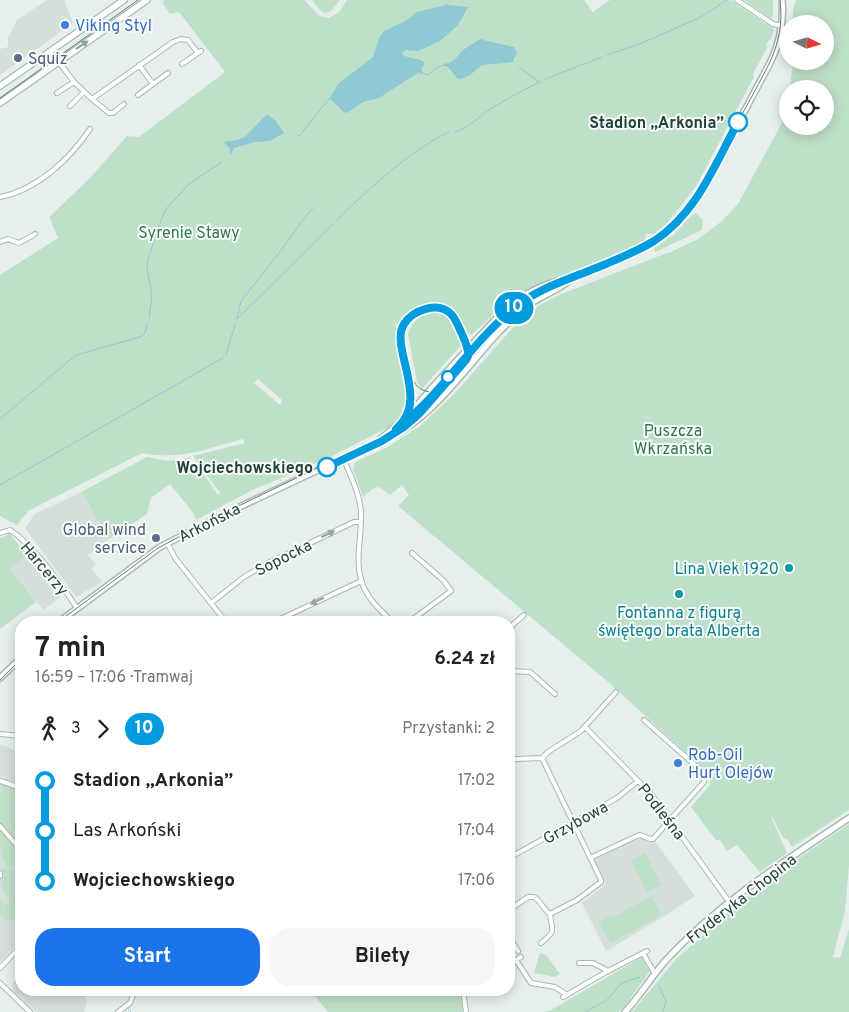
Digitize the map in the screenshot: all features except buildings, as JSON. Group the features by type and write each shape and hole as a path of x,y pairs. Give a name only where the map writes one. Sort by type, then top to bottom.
{"main road":[{"path":"0,86 124,0"},
{"path":"0,104 147,0"}],"street":[{"path":"737,0 772,24 779,25"},
{"name":"Arkońska","path":"782,0 782,15"},
{"path":"92,99 170,43 181,39 188,40 199,52 182,64"},
{"name":"Arkońska","path":"67,616 148,555 168,544 227,512 394,436 417,420 434,404 520,312 539,298 572,279 630,255 670,230 689,211 705,188 770,65 779,39"},
{"path":"58,62 74,82 109,113 113,113 124,104"},
{"path":"139,65 153,84"},
{"path":"138,94 168,73"},
{"path":"57,93 74,82"},
{"path":"70,106 84,92"},
{"path":"0,197 24,188 43,177 71,153 90,129"},
{"path":"0,242 8,239 18,243 35,234"},
{"name":"Arkońska","path":"373,444 406,418 433,386 505,309 538,289 557,281 572,279"},
{"path":"343,458 359,500 361,522 359,565 361,581 372,599 388,616"},
{"name":"Sopocka","path":"211,603 244,578 268,563 354,522 361,522"},
{"name":"Harcerzy","path":"0,533 10,530 17,534 77,608"},
{"path":"168,544 175,558 221,616"},
{"path":"412,553 444,581 451,591 418,616"},
{"path":"287,616 361,581"},
{"path":"515,623 524,615"},
{"path":"0,678 15,664"},
{"path":"515,671 530,672 555,694"},
{"path":"515,759 542,758 584,727 616,692"},
{"path":"590,858 639,835 653,839 704,782 705,774 644,720"},
{"name":"Podleśna","path":"584,727 651,794 730,903"},
{"path":"0,734 15,735"},
{"path":"542,758 602,880 600,884 577,900 550,914"},
{"path":"0,781 15,786"},
{"name":"Grzybowa","path":"515,855 617,798 638,781"},
{"name":"Fryderyka Chopina","path":"626,1012 668,958 697,930 791,858 849,818"},
{"path":"0,826 15,843"},
{"path":"515,906 528,897 534,897 538,899 550,914 554,930 542,943"},
{"path":"515,946 518,951"},
{"path":"0,968 15,952"},
{"path":"521,957 516,960 531,983 555,987 565,996 645,952 655,974"},
{"path":"579,963 593,963 608,971"},
{"path":"0,984 30,1012"},
{"path":"118,1012 126,1007 133,996"},
{"path":"464,996 466,1012"}],"shaded area":[{"path":"47,0 64,0 73,23 0,75 0,49 8,47 8,38 17,20"},
{"path":"81,492 109,539 88,555 96,565 91,568 102,582 76,597 25,528 35,514"},
{"path":"27,555 61,597 43,610 11,569"},
{"path":"0,744 15,750 15,948 0,962"},
{"path":"644,837 646,842 651,843 654,840 695,896 606,951 582,903 605,885 594,859"},
{"path":"15,981 15,992 13,990 13,983"},
{"path":"19,996 84,996 87,1001 84,1012 36,1012"}],"green space":[{"name":"Syrenie Stawy","path":"165,0 304,0 320,16 329,18 339,12 347,0 584,0 593,12 610,0 731,0 774,29 771,39 766,46 768,46 753,74 754,77 695,188 666,224 654,234 646,234 645,241 528,289 498,310 471,335 466,331 455,313 441,306 432,305 416,309 403,320 399,327 393,316 396,327 399,329 398,346 408,395 402,417 389,427 332,456 256,488 196,520 192,511 170,484 151,498 147,514 109,539 81,492 147,457 168,461 190,458 191,462 204,475 218,495 220,493 193,456 245,443 243,439 182,454 156,455 142,453 28,511 17,525 0,516 0,275 58,238 49,217 89,179 127,136 139,137 225,72 179,12 170,14 162,2","holes":["258,379 282,400 280,405 254,383"]},
{"path":"312,0 340,0 330,12 324,13"},
{"path":"744,0 773,0 773,16 771,19"},
{"name":"Puszcza Wkrzańska","path":"796,0 849,0 849,810 792,847 788,840 783,838 771,816 787,853 760,872 737,845 727,851 720,840 716,840 691,807 710,785 711,777 705,770 607,681 398,506 409,495 402,485 390,495 379,487 372,489 363,497 353,469 355,462 386,448 419,427 454,394 519,321 538,306 559,295 671,252 698,239 722,221 738,204 779,128 779,135 834,135 834,80 791,80 792,70 834,70 834,15 793,15"},
{"path":"696,213 703,220 702,230 655,252 654,249 673,235"},
{"path":"433,313 440,313 449,318 456,326 464,342 422,389 417,382 408,334 417,319"},
{"path":"10,534 27,555 11,569 36,602 0,629 0,538"},
{"path":"6,785 15,788 15,840 0,823 0,796 4,788 0,786"},
{"path":"849,824 849,865 845,911 833,957 840,958 849,929 849,1012 632,1012 677,958 723,916 783,869"},
{"path":"0,829 15,846 15,864 11,868 5,863"},
{"path":"645,852 661,885 647,892 631,860"},
{"path":"15,867 15,921 5,919 0,913 0,900 5,906 11,901 1,887 2,871 4,868 13,869"},
{"path":"652,896 662,915 610,943 599,922 611,916 613,917"},
{"path":"540,953 546,955 560,974 555,977 534,973"},
{"path":"642,957 650,971 625,1006 618,1012 543,1012 551,1010"},
{"path":"315,996 460,996 463,1012 328,1012"}],"water":[{"path":"446,3 448,5 468,7 458,25 440,41 418,51 406,50 402,53 404,56 421,60 425,63 422,68 422,74 418,73 379,98 363,102 347,113 329,99 338,84 373,57 379,38 384,31 405,21 417,12 446,5"},
{"path":"482,38 483,40 514,47 517,54 513,60 514,62 482,65 470,75 461,79 457,78 448,67 444,66 444,64 452,62 466,48"},
{"path":"267,114 276,121 284,133 270,141 255,142 234,148 230,154 230,149 224,142 246,136"}],"waterway":[{"path":"607,55 642,43 701,17 727,0"},
{"path":"545,79 602,57"},
{"path":"422,73 428,75 436,68 444,65"},
{"path":"519,67 539,82"},
{"path":"455,132 470,125 498,104 541,81"},
{"path":"297,136 299,136 329,99"},
{"path":"337,220 376,183 403,161 448,132"},
{"path":"149,318 152,296 147,262 162,217 167,208 189,184 222,162"},
{"path":"237,318 241,301 314,207"},
{"path":"236,320 334,223"},
{"path":"0,419 76,355 140,337 145,333 147,324"},
{"path":"226,354 235,325"},
{"path":"0,485 223,358"},
{"path":"585,1012 606,1001 622,983 640,977"},
{"path":"659,986 666,1002 663,1012"},
{"path":"128,1009 131,1012"}],"tram line":[{"path":"0,98 138,0"},
{"path":"66,616 158,548 228,511 390,433 424,405 481,339 512,309 526,299 558,282 642,248 657,239 671,227 683,215 703,187 769,64 779,33 781,17 780,0"},
{"name":"10","path":"327,467 382,441 404,427 420,413 468,357 468,356 468,355 468,354 467,346 455,318 449,312 431,308 415,313 410,317 402,327 400,339 412,396 408,416 396,429 419,410 448,377 459,366 469,354 499,322 519,304 548,287 642,248 670,229 697,198 738,122"},
{"path":"411,402 411,391 401,344 402,332 406,322 414,314 429,308 440,308 449,312 456,320 466,344 468,350 467,360"},
{"path":"412,377 416,385 422,390 430,392 439,390"},
{"path":"0,680 15,665"}],"place":[{"name":"Viking Styl","path":"65,25"},
{"name":"Squiz","path":"18,58"},
{"name":"Stadion „Arkonia”","path":"738,122"},
{"name":"Wojciechowskiego","path":"327,467"},
{"name":"Global wind service","path":"156,538"},
{"name":"Lina Viek 1920","path":"789,568"},
{"name":"Fontanna z figurą świętego brata Alberta","path":"679,594"},
{"name":"Rob-Oil Hurt Olejów","path":"678,763"}]}
